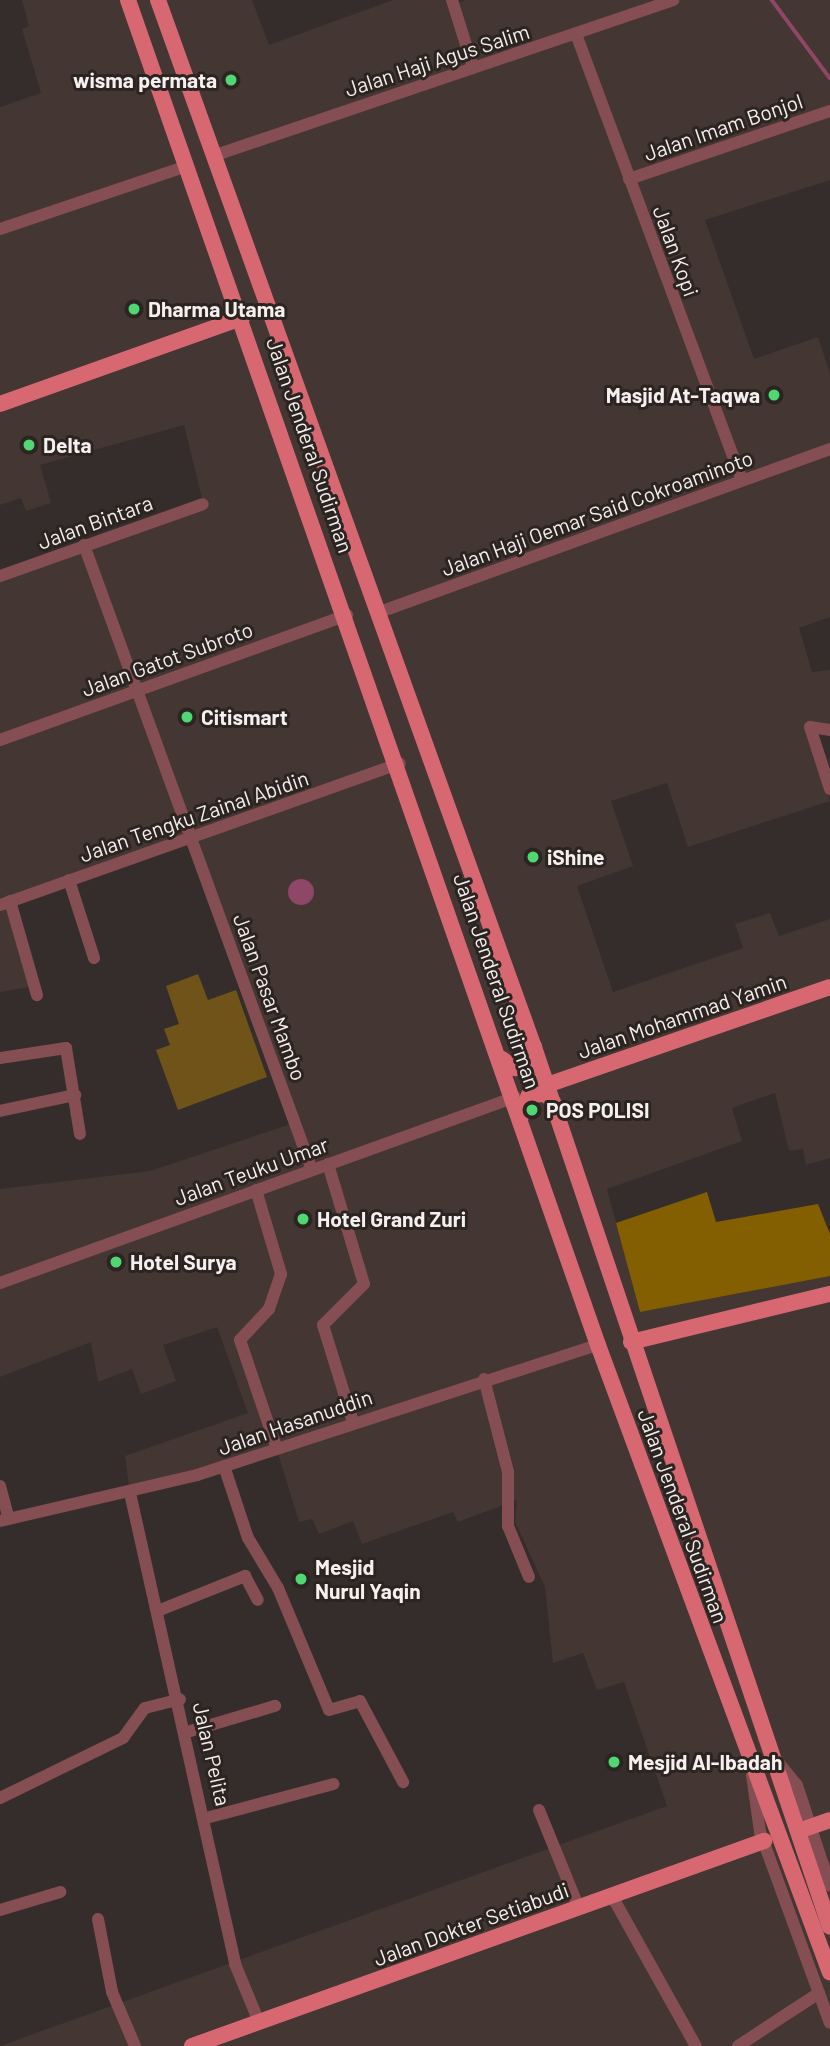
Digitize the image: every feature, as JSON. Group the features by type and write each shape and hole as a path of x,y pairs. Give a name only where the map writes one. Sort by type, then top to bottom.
{"main road":[{"name":"Jalan Jenderal Sudirman","path":"128,0 400,763 522,1115 598,1345 752,1775 770,1803 830,1973"},
{"name":"Jalan Jenderal Sudirman","path":"158,0 534,1046 631,1342 679,1465 788,1807 830,1927"},
{"path":"0,404 242,318"},
{"name":"Jalan Mohammad Yamin","path":"547,1086 830,987"},
{"path":"502,1059 515,1068 526,1066 534,1046"},
{"path":"522,1115 529,1095 546,1094 553,1102"},
{"path":"631,1342 830,1294"},
{"path":"807,1828 830,1820"},
{"name":"Jalan Dokter Setiabudi","path":"192,2046 764,1841"}],"street":[{"path":"452,0 473,67"},
{"name":"Jalan Haji Agus Salim","path":"213,156 673,0"},
{"name":"Jalan Kopi","path":"576,34 742,480"},
{"name":"Jalan Imam Bonjol","path":"629,179 830,111"},
{"path":"0,229 187,166"},
{"name":"Jalan Haji Oemar Said Cokroaminoto","path":"377,613 830,449"},
{"name":"Jalan Bintara","path":"0,576 204,504"},
{"name":"Jalan Pasar Mambo","path":"84,545 312,1170"},
{"name":"Jalan Gatot Subroto","path":"0,740 347,615"},
{"path":"830,730 810,727 830,789"},
{"name":"Jalan Tengku Zainal Abidin","path":"5,903 400,763"},
{"path":"69,880 94,958"},
{"path":"5,903 37,995"},
{"path":"0,1058 65,1047 80,1135"},
{"path":"0,1111 75,1096"},
{"name":"Jalan Teuku Umar","path":"0,1283 515,1097"},
{"path":"328,1164 364,1279 360,1294 323,1325 353,1422"},
{"path":"256,1190 281,1274 269,1310 243,1333 240,1345 277,1449"},
{"name":"Jalan Hasanuddin","path":"5,1520 130,1493 224,1466 484,1379 598,1345"},
{"path":"484,1379 508,1472 506,1518 529,1577"},
{"path":"224,1466 248,1538 278,1588 328,1710 360,1702 403,1782"},
{"path":"0,1486 5,1520"},
{"name":"Jalan Pelita","path":"130,1493 160,1609 235,1964 259,2022"},
{"path":"160,1609 245,1576 258,1600"},
{"path":"0,1798 123,1738 145,1709 180,1699"},
{"path":"187,1732 275,1706"},
{"path":"774,1757 797,1785 807,1828 830,1886"},
{"path":"752,1775 764,1841 830,2024"},
{"path":"206,1818 334,1784"},
{"path":"539,1810 579,1908"},
{"path":"0,1910 60,1892"},
{"path":"612,1896 696,2046"},
{"path":"97,1919 112,1992 135,2046"},
{"path":"738,2046 819,1993"}],"shaded area":[{"path":"22,0 252,0 269,45 393,0 448,0 450,5 466,0 830,0 830,180 705,220 754,359 818,337 830,373 830,617 799,628 812,672 830,670 830,724 811,727 830,801 688,847 667,783 611,801 633,866 577,886 613,992 743,948 735,924 770,913 779,936 830,919 830,1158 806,1165 803,1149 789,1151 775,1093 732,1108 742,1141 607,1189 640,1312 830,1276 830,2046 0,2046 667,1806 624,1682 597,1690 583,1653 553,1663 545,1587 515,1522 517,1500 458,1522 453,1512 362,1544 353,1521 319,1534 312,1519 299,1522 277,1450 130,1493 125,1456 248,1413 217,1327 163,1345 176,1381 141,1394 132,1369 98,1382 91,1342 0,1377 0,1189 150,1171 294,1123 191,838 11,901 35,986 0,992 0,577 203,502 184,425 40,465 51,503 26,511 21,498 0,505 0,107 41,93 22,29 29,26"},
{"path":"301,879 310,883 314,892 310,901 301,905 292,901 288,892 292,883"},
{"path":"198,974 208,1000 236,990 267,1077 178,1110 156,1050 170,1045 164,1029 179,1024 166,986"},
{"path":"707,1192 716,1222 818,1204 830,1234 830,1276 640,1312 616,1223"}],"waterway":[{"path":"772,0 830,78"}],"place":[{"name":"wisma permata","path":"231,80"},
{"name":"Dharma Utama","path":"134,309"},
{"name":"Masjid At-Taqwa","path":"774,395"},
{"name":"Delta","path":"29,445"},
{"name":"Citismart","path":"187,717"},
{"name":"iShine","path":"533,857"},
{"name":"POS POLISI","path":"532,1110"},
{"name":"Hotel Grand Zuri","path":"303,1219"},
{"name":"Hotel Surya","path":"116,1262"},
{"name":"Mesjid Nurul Yaqin","path":"301,1579"},
{"name":"Mesjid Al-Ibadah","path":"614,1762"}]}
